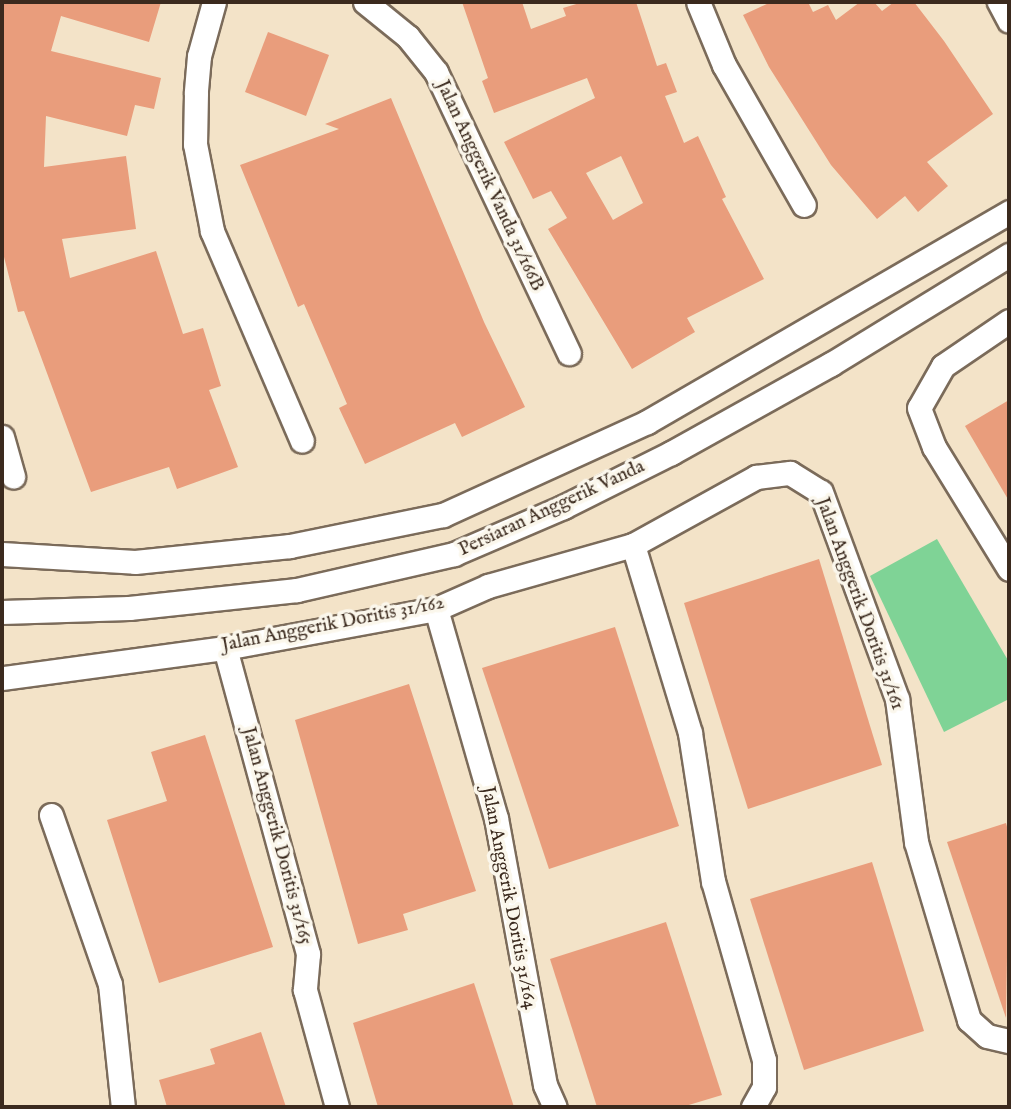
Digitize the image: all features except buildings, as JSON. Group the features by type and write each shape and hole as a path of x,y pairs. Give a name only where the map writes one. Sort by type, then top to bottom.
{"street":[{"path":"215,2 200,56 195,144 212,231 302,440"},
{"name":"Jalan Anggerik Vanda 31/166B","path":"365,2 408,37 436,72 569,353"},
{"path":"698,2 724,65 804,205"},
{"path":"999,2 1009,21"},
{"name":"Persiaran Anggerik Vanda","path":"2,554 135,562 290,546 443,515 647,422 1009,212"},
{"name":"Persiaran Anggerik Vanda","path":"2,612 129,608 297,590 454,554 563,508 671,453 831,364 1009,255"},
{"path":"1009,321 943,366 919,408 934,447 1009,569"},
{"path":"2,437 12,476"},
{"name":"Jalan Anggerik Doritis 31/162","path":"2,679 225,648 436,609 488,586 633,545 756,477 774,472 805,478"},
{"name":"Jalan Anggerik Doritis 31/161","path":"805,478 825,503 897,699 916,842 969,1020 987,1036 1007,1041"},
{"path":"633,545 691,733 713,881 765,1059 764,1087 752,1107"},
{"name":"Jalan Anggerik Doritis 31/164","path":"436,609 496,818 545,1085 555,1107"},
{"name":"Jalan Anggerik Doritis 31/165","path":"225,648 308,954 305,990 337,1107"},
{"path":"51,815 110,984 123,1107"}],"green space":[{"path":"937,539 1009,662 1009,699 944,732 870,576"}]}
